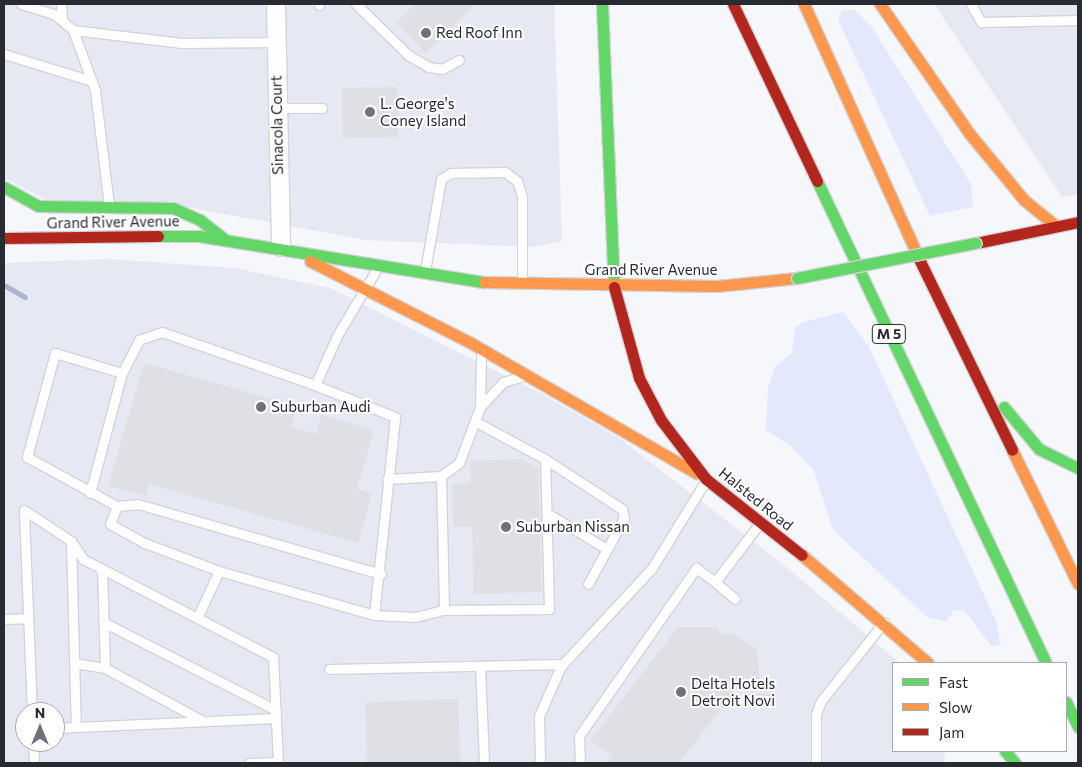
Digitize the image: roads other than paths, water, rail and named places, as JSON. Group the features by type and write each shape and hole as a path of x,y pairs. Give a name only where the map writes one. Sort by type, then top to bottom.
{"main road":[{"name":"Halsted Road","path":"602,4 614,287 640,378 661,420 706,479 884,622 927,662"},
{"name":"M 5","path":"733,4 1046,662"},
{"path":"804,4 943,311 1078,584"},
{"path":"880,4 969,133 1024,200 1056,226"},
{"name":"Grand River Avenue","path":"4,187 38,206 173,208 200,220 223,238"},
{"name":"Grand River Avenue","path":"4,238 223,238 281,247 378,267 424,274 522,284 614,287 717,286 797,278 1078,222"},
{"path":"281,247 480,348 706,479"},
{"path":"943,311 1025,435 1053,458 1078,468"},
{"path":"1067,704 1078,727"},
{"path":"1006,752 1014,763"}],"street":[{"name":"Sinacola Court","path":"276,4 281,247"}],"lane":[{"path":"21,4 62,20 73,30 92,81 109,207"},
{"path":"61,4 62,20"},
{"path":"971,4 981,22 1078,20"},
{"path":"359,5 408,55 429,67 442,69 458,60"},
{"path":"73,30 182,43 276,42"},
{"path":"4,54 92,81"},
{"path":"277,108 322,108"},
{"path":"424,274 441,179 451,173 505,172 517,182 522,196 522,284"},
{"path":"315,385 338,334 367,290 378,267"},
{"path":"90,493 122,373 139,340 162,332 315,385 395,417 387,479 381,574 374,615"},
{"path":"387,479 441,476 458,463 476,422 480,407 484,373 480,348"},
{"path":"122,373 55,353 27,457 117,506 138,504 381,574"},
{"path":"480,407 502,382 527,375"},
{"path":"476,422 545,459 622,508 624,518 588,584"},
{"path":"117,506 110,524 142,542 219,571 374,615 414,617 444,610 549,609 545,459"},
{"path":"441,476 444,610"},
{"path":"540,763 539,716 563,664 652,568 706,479"},
{"path":"32,702 24,510 71,541 83,559 273,657 278,762 249,763"},
{"path":"547,513 607,549"},
{"path":"715,582 760,522"},
{"path":"71,541 76,727"},
{"path":"580,763 579,736 696,568 735,598"},
{"path":"102,569 104,668"},
{"path":"197,618 219,571"},
{"path":"4,618 28,618"},
{"path":"103,622 276,714"},
{"path":"816,763 816,714 821,700 884,622"},
{"path":"74,663 104,668 203,721"},
{"path":"329,670 563,664"},
{"path":"480,666 484,763"},
{"path":"748,699 769,700"},
{"path":"65,728 203,721 276,714"}],"waterway":[{"path":"4,285 25,297"}],"place":[{"name":"Red Roof Inn","path":"426,33"},
{"name":"L. George's Coney Island","path":"370,112"},
{"name":"Suburban Audi","path":"261,407"},
{"name":"Suburban Nissan","path":"506,527"},
{"name":"Delta Hotels Detroit Novi","path":"681,692"}]}
